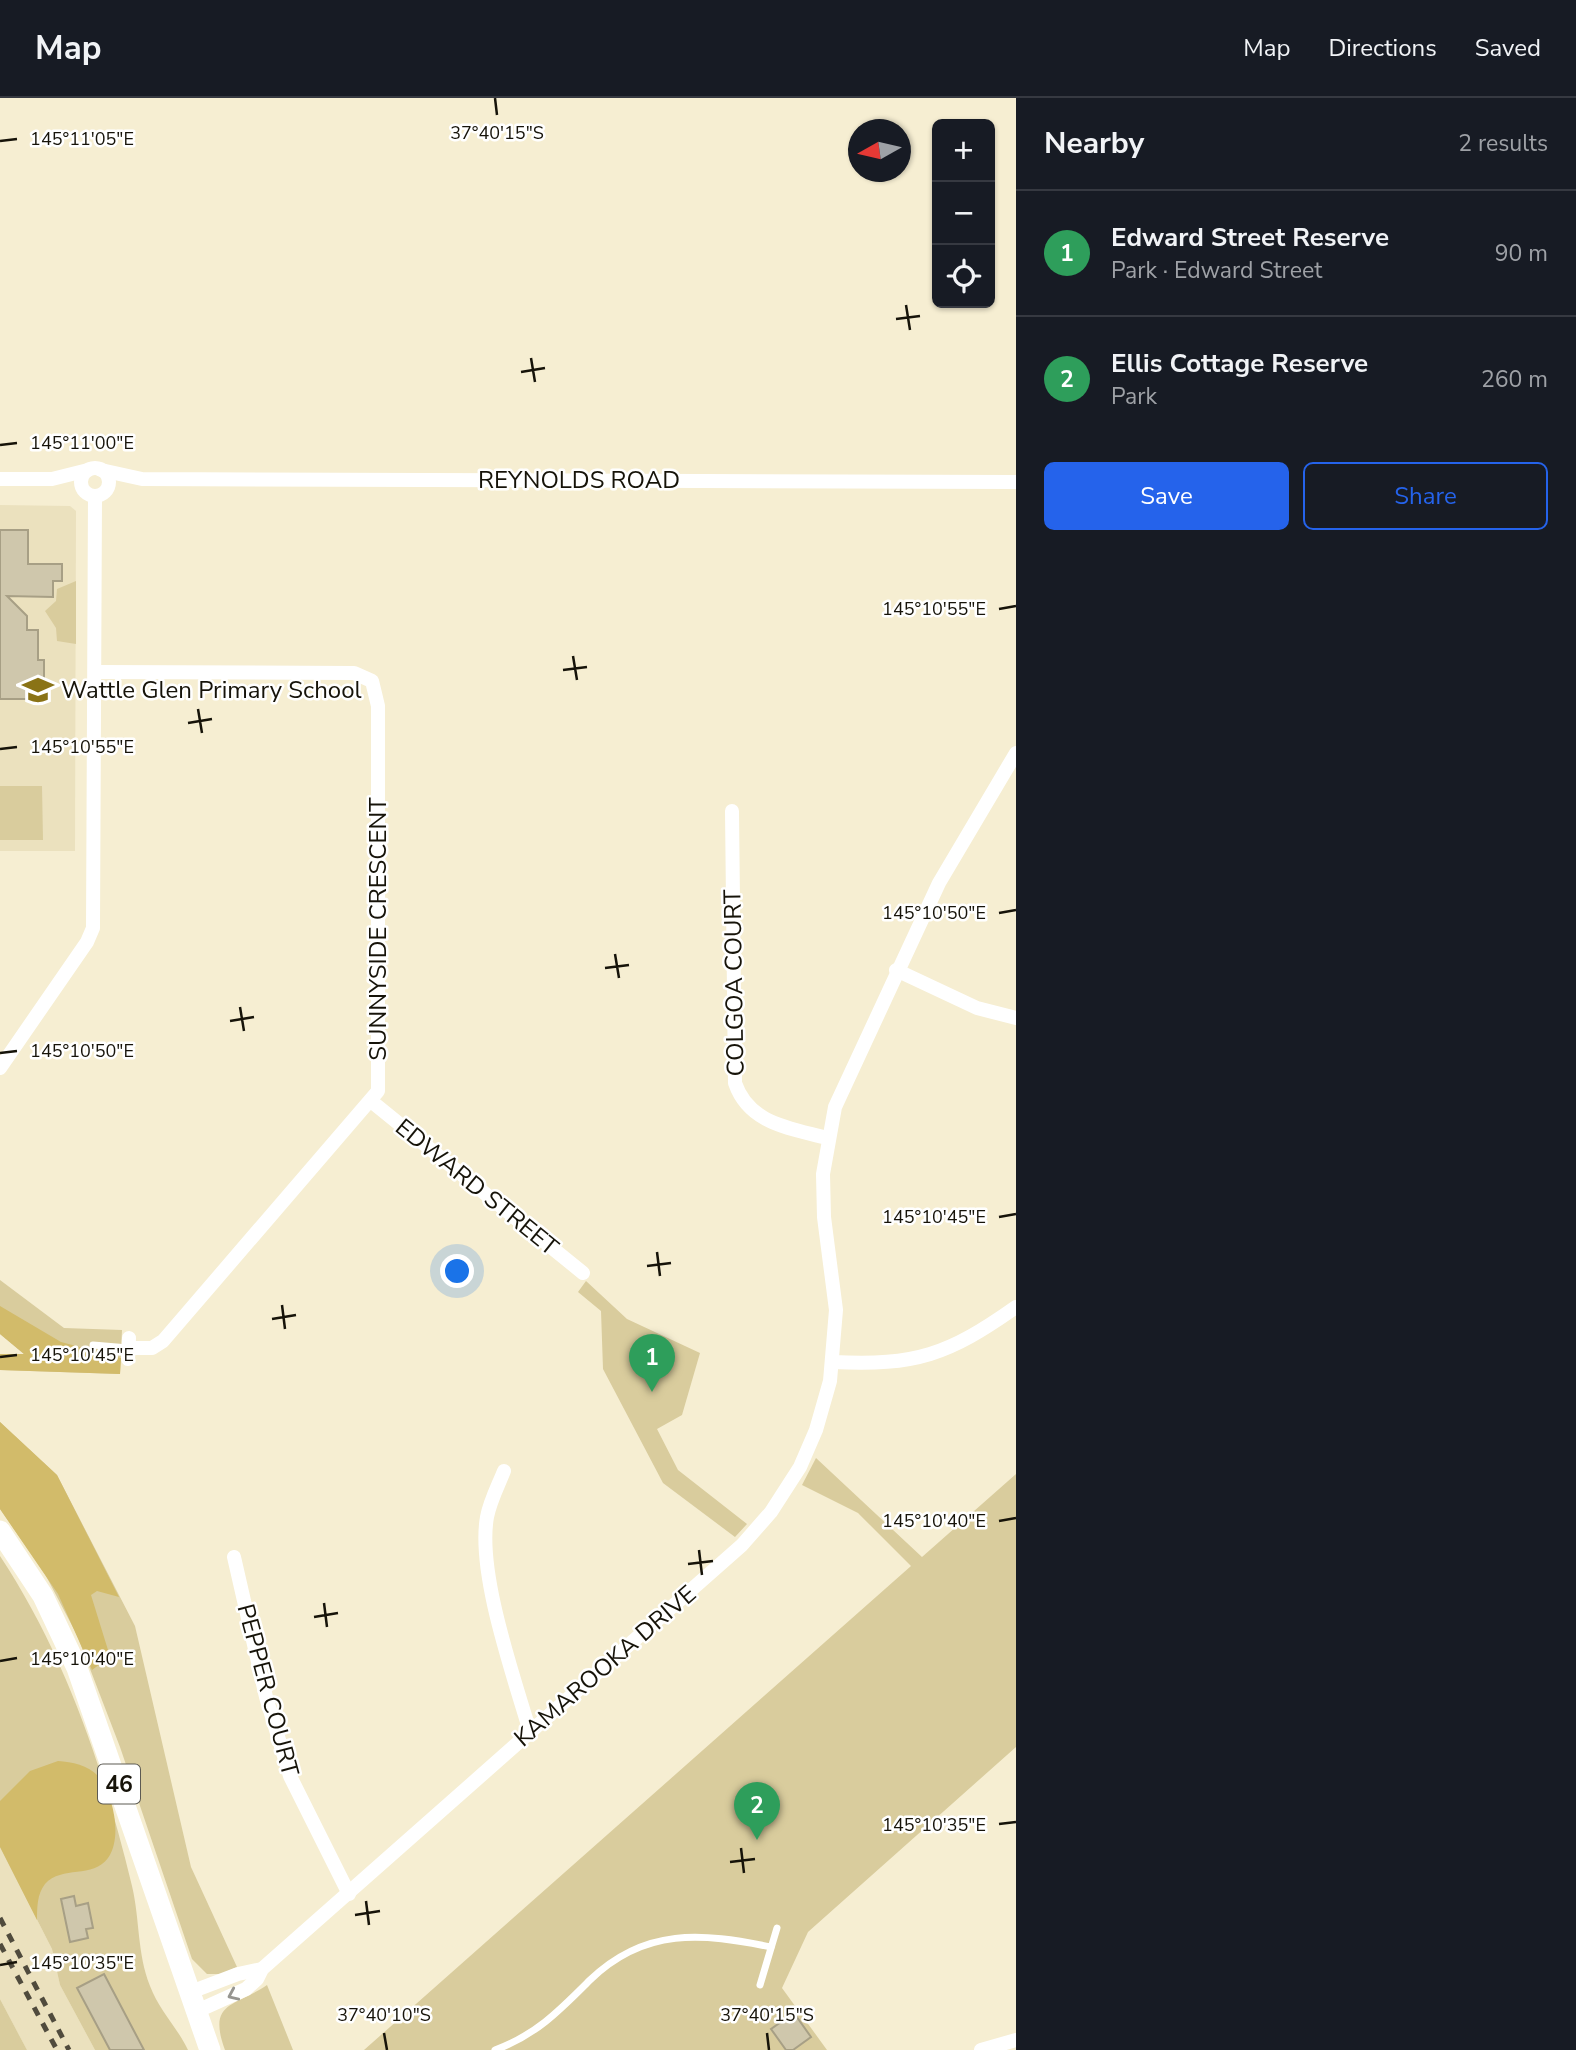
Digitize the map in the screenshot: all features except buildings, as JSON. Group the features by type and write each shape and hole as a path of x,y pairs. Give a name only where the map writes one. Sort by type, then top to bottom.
{"main road":[{"name":"46","path":"0,1531 43,1596 77,1668 210,2050"}],"street":[{"path":"0,1068 87,942 93,928 95,493 109,481 95,470"},
{"path":"95,470 81,482 95,493"},
{"path":"0,480 52,479 95,470 142,479"},
{"path":"52,479 95,493 142,479"},
{"name":"REYNOLDS ROAD","path":"142,479 1016,482"},
{"name":"SUNNYSIDE CRESCENT","path":"95,672 347,672 365,676 374,685 378,706 378,1088 370,1101 163,1341 148,1348 129,1348"},
{"name":"KAMAROOKA DRIVE","path":"192,2003 246,1989 262,1969 726,1560 765,1519 790,1483 812,1439 826,1397 833,1362 835,1293 823,1195 827,1138 845,1082 897,970 948,867 1016,753"},
{"name":"COLGOA COURT","path":"732,811 735,1083 746,1105 763,1119 827,1138"},
{"path":"897,970 977,1008 1016,1018"},
{"name":"EDWARD STREET","path":"370,1101 583,1272"},
{"path":"833,1362 882,1363 923,1358 959,1344 1016,1307"},
{"path":"503,1471 487,1517 486,1549 502,1636 530,1732"},
{"name":"PEPPER COURT","path":"234,1557 266,1697 288,1769 305,1811 349,1894"},
{"path":"981,2050 1016,2040"}],"lane":[{"path":"93,1345 129,1348"},
{"path":"760,1985 777,1928"},
{"path":"495,2050 545,2024 610,1962 650,1942 675,1937 708,1936 771,1947"}],"shaded area":[{"name":"Wattle Glen Primary School","path":"0,505 70,506 76,511 75,851 0,851"},
{"path":"76,581 76,644 57,641 56,628 45,611 56,601 57,589"},
{"path":"0,786 42,786 43,840 0,840"},
{"path":"0,1280 64,1328 122,1330 120,1374 0,1370 0,1354 24,1354 0,1334"},
{"path":"586,1281 627,1319 700,1353 682,1415 657,1429 678,1470 747,1524 735,1537 663,1483 603,1369 601,1311 578,1292"},
{"path":"0,1306 61,1342 121,1358 120,1374 0,1370 0,1354 24,1354 0,1334"},
{"path":"0,1422 57,1475 135,1626 191,1867 237,1967 221,1974 207,1974 192,1959 120,1747 77,1635 45,1574 0,1509"},
{"path":"0,1422 57,1475 119,1597 97,1591 91,1595 108,1650 108,1658 92,1670 58,1594 0,1509"},
{"path":"816,1458 922,1557 1016,1474 1016,1747 808,1932 782,1988 827,2050 364,2050 911,1566 858,1513 802,1485"},
{"path":"0,1556 45,1633 80,1715 109,1800 132,1886 146,1974 158,2003 188,2050 95,2050 60,1985 52,1949 0,1847"},
{"path":"58,1761 80,1765 98,1776 112,1804 115,1839 108,1858 102,1864 60,1875 45,1884 37,1906 37,1920 0,1847 0,1801 30,1771"},
{"path":"0,1847 52,1949 60,1985 95,2050 27,2050 0,1999"},
{"path":"267,1985 293,2050 225,2050 219,2022 222,2014 227,2007"},
{"path":"0,1999 27,2050 0,2050"}],"railway":[{"path":"0,1918 69,2050"},
{"path":"0,1944 57,2050"}],"place":[{"name":"Wattle Glen Primary School","path":"38,690"},
{"name":"Edward Street Reserve","path":"652,1392"},
{"name":"Ellis Cottage Reserve","path":"757,1840"}]}
